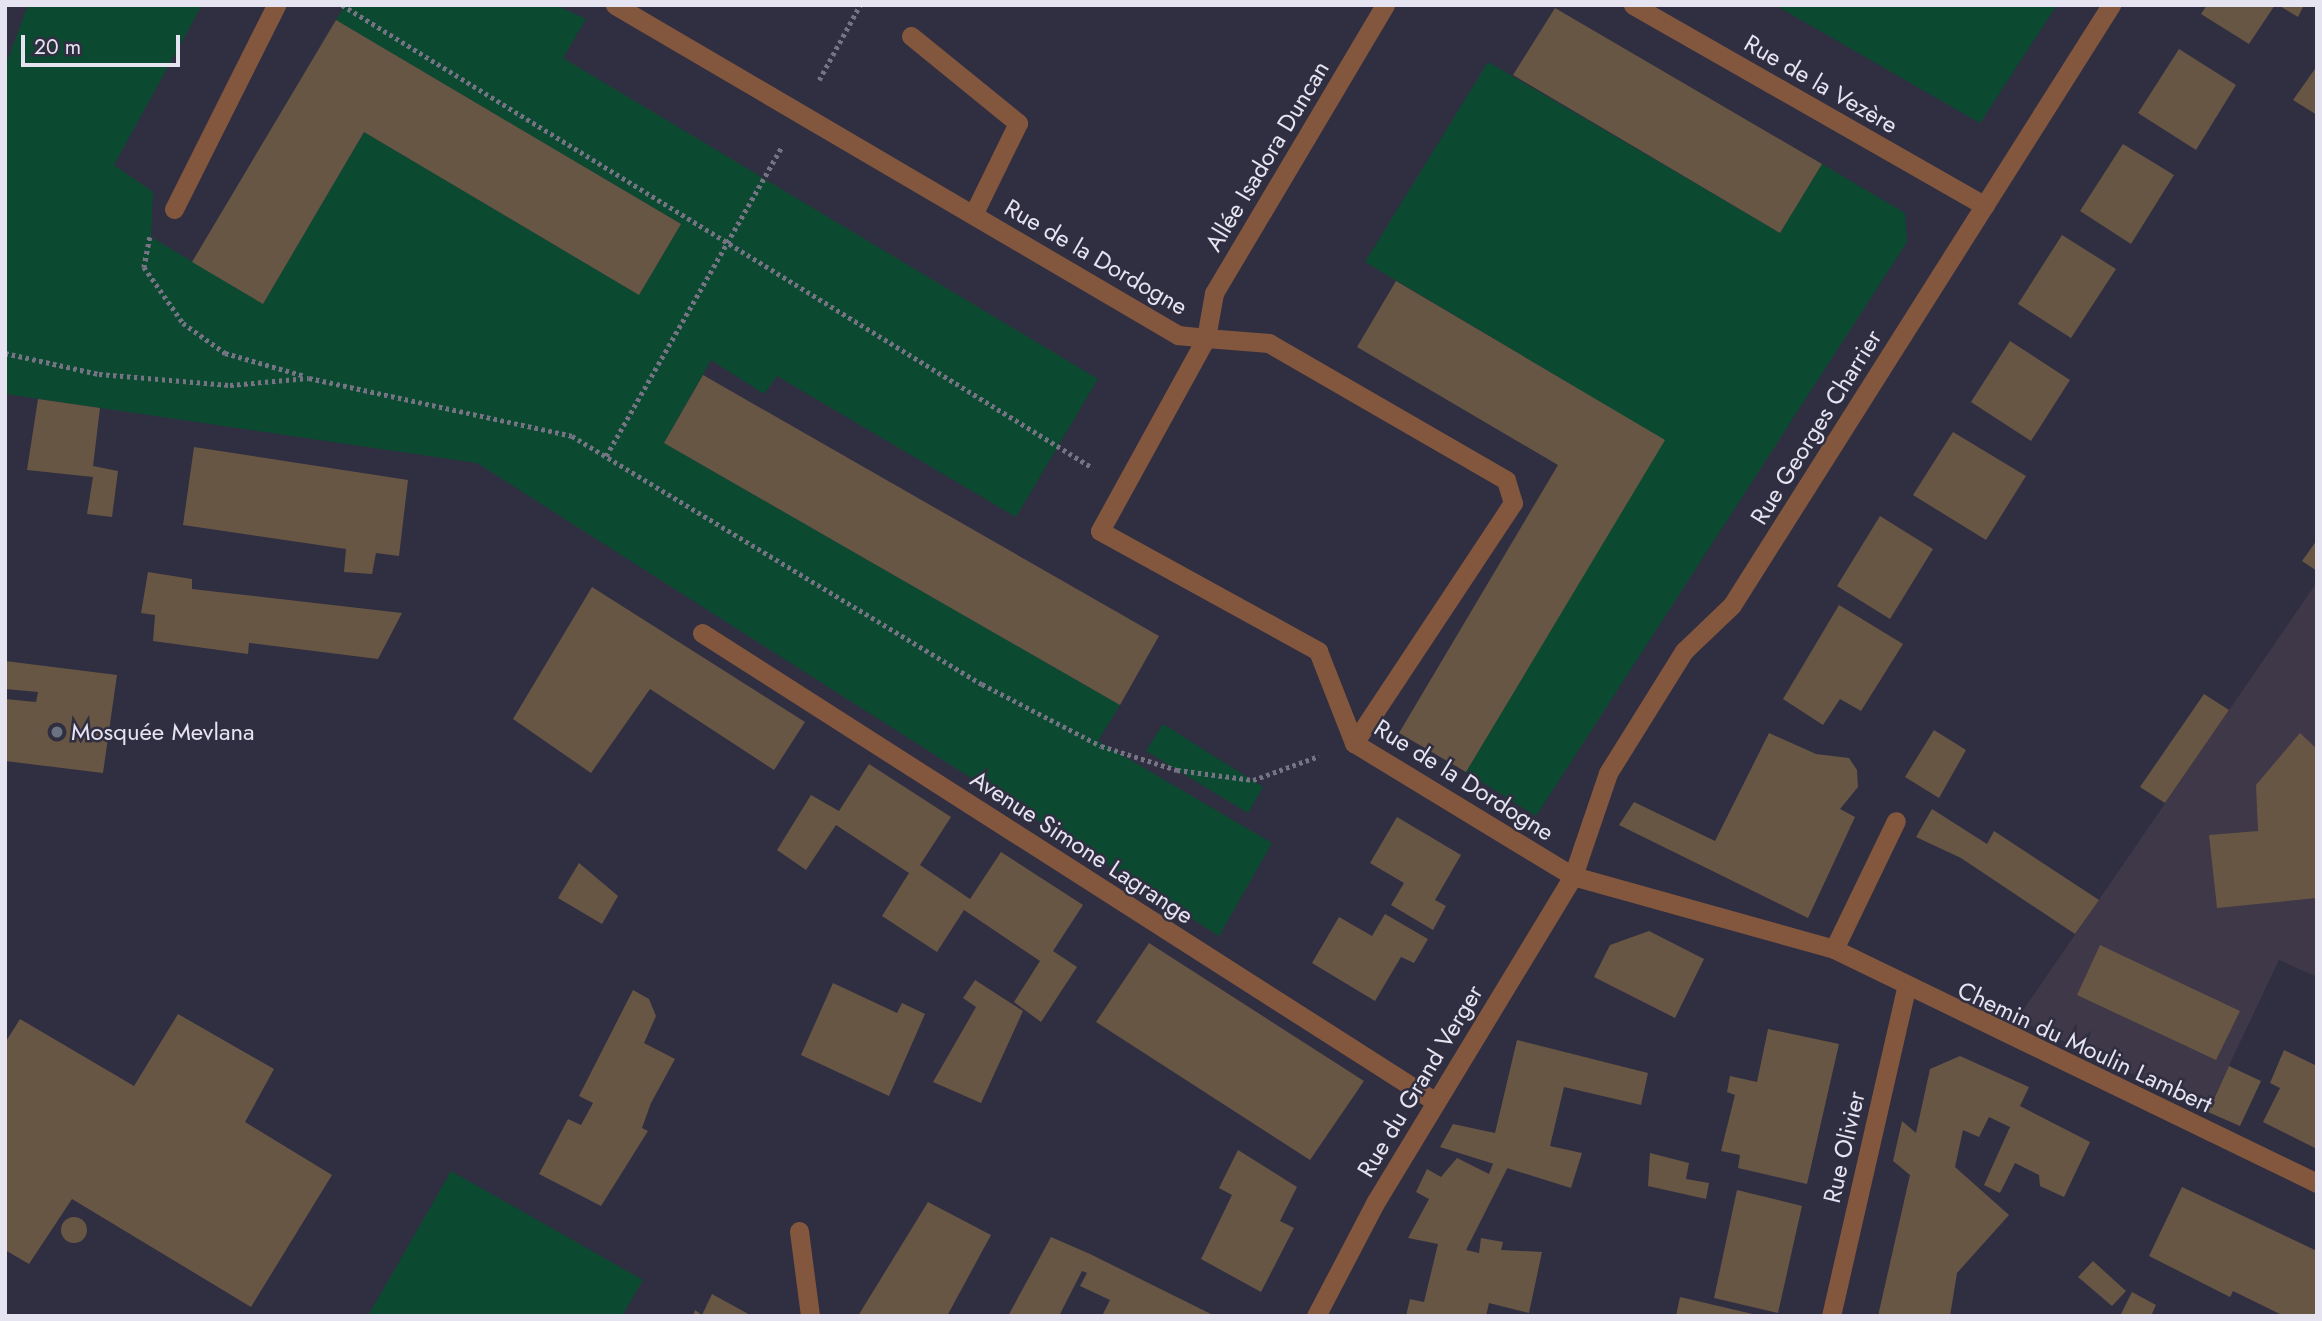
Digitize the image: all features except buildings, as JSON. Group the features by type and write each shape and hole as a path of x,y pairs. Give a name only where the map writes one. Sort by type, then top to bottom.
{"street":[{"path":"174,209 276,5"},
{"name":"Rue de la Dordogne","path":"615,5 1178,335 1206,338 1100,531 1318,651 1354,743 1573,876"},
{"name":"Allée Isadora Duncan","path":"1206,338 1214,293 1385,5"},
{"name":"Rue de la Vezère","path":"1633,5 1985,206"},
{"name":"Rue Georges Charrier","path":"1573,876 1608,773 1685,651 1732,606 2111,5"},
{"path":"911,36 1018,123 973,215"},
{"path":"1206,338 1269,343 1506,480 1513,503 1354,743"},
{"name":"Avenue Simone Lagrange","path":"702,633 1436,1102"},
{"path":"1834,949 1896,821"},
{"name":"Chemin du Moulin Lambert","path":"1573,876 1834,949 1906,989 2317,1183"},
{"name":"Rue du Grand Verger","path":"1316,1316 1436,1102 1573,876"},
{"name":"Rue Olivier","path":"1831,1316 1906,989"},
{"path":"799,1231 810,1316"}],"path":[{"path":"342,5 729,239 1124,488"},
{"path":"606,456 860,5"},
{"path":"174,209 150,237 145,267 160,296 183,323 225,353 309,378 572,436 982,684 1101,746 1177,770 1253,780 1354,743"},
{"path":"5,353 151,378 230,385 309,378"}],"shaded area":[{"path":"2317,582 2317,977 2279,960 2208,1110 2017,1019"}],"green space":[{"path":"28,5 202,5 114,165 153,192 151,237 263,304 364,132 639,295 681,224 336,20 345,5 556,5 586,19 563,58 1098,379 1016,517 777,376 764,394 711,360 664,443 1120,705 1098,741 1272,843 1219,936 477,463 5,394 5,67"},
{"path":"1775,5 2057,5 1980,123"},
{"path":"1488,62 1780,233 1822,164 1905,213 1907,242 1536,816 1466,772 1664,440 1365,262"},
{"path":"1163,724 1263,787 1248,813 1146,751"},
{"path":"451,1171 643,1280 622,1316 368,1316"}],"place":[{"name":"Mosquée Mevlana","path":"57,732"}]}
